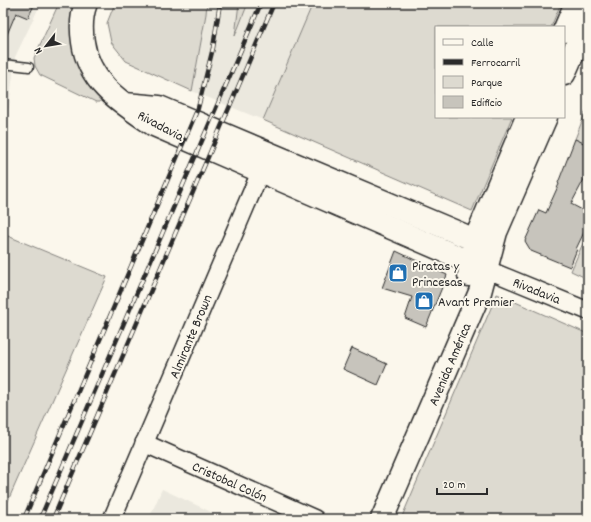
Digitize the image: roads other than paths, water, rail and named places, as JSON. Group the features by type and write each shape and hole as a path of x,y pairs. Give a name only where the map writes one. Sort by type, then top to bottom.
{"main road":[{"name":"Rivadavia","path":"86,3 83,12 81,31 84,52 91,70 108,90 124,104 154,125 265,162 475,240"},
{"path":"565,29 576,3"},
{"path":"565,72 588,19"},
{"name":"Avenida América","path":"382,519 480,292 479,265 475,240 527,118"},
{"name":"Avenida América","path":"366,519 468,283 496,232 546,118"},
{"name":"Rivadavia","path":"265,162 479,265"}],"street":[{"name":"Almirante Brown","path":"112,519 265,162"},
{"name":"Rivadavia","path":"479,265 588,311"},
{"name":"Cristobal Colón","path":"144,443 315,519"}],"lane":[{"path":"3,64 28,67"}],"railway":[{"path":"24,519 198,108 213,48 220,3"},
{"path":"40,519 261,3"},
{"path":"53,519 274,3"}],"place":[{"name":"Piratas y Princesas","path":"398,273"},
{"name":"Avant Premier","path":"424,301"}]}
